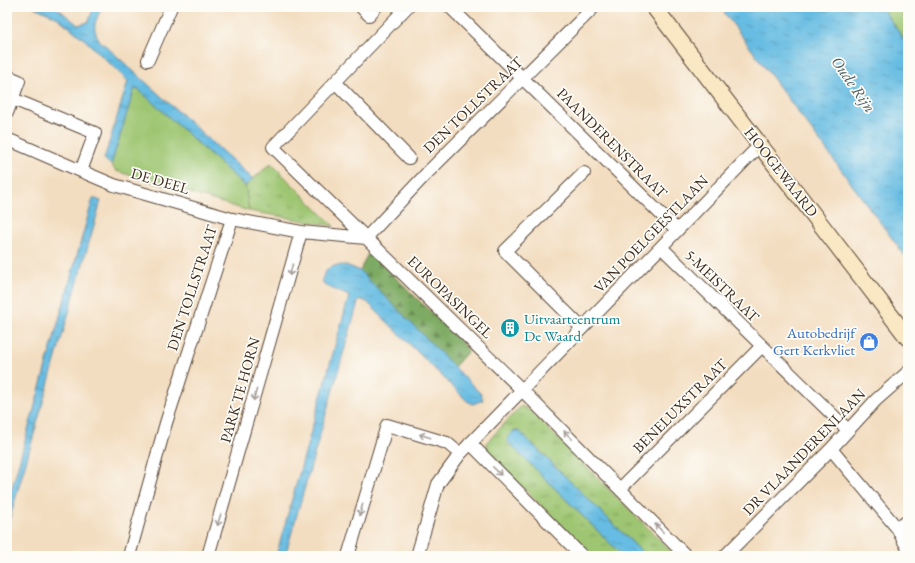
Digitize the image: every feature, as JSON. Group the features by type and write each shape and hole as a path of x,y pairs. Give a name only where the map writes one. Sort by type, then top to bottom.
{"street":[{"path":"148,60 171,7"},
{"path":"361,7 369,15 376,7"},
{"path":"407,7 335,82 409,158"},
{"name":"PAANDERENSTRAAT","path":"450,7 678,230"},
{"name":"DEN TOLLSTRAAT","path":"129,556 168,416 232,219 301,232 366,238 427,172 524,78 594,7"},
{"name":"HOOGEWAARD","path":"654,7 908,338"},
{"path":"7,76 19,81 7,113"},
{"name":"EUROPASINGEL","path":"335,82 273,148 522,390 621,488 686,556"},
{"path":"13,99 95,133 81,171"},
{"name":"DE DEEL","path":"7,139 114,185 232,219"},
{"name":"VAN POELGEESTLAAN","path":"417,556 438,484 460,454 760,145"},
{"path":"582,328 505,251 584,173"},
{"name":"PARK TE HORN","path":"208,556 301,232"},
{"name":"5-MEISTRAAT","path":"661,248 848,430"},
{"name":"BENELUXSTRAAT","path":"621,488 762,346"},
{"name":"DR VLAANDERENLAAN","path":"724,556 831,449 876,400 908,372"},
{"path":"348,556 387,425 447,443 460,454"},
{"path":"470,443 582,556"},
{"path":"831,449 897,528 908,549"},
{"path":"897,528 908,521"}],"green space":[{"path":"881,7 908,7 908,45 883,10"},
{"path":"138,89 245,186 249,211 116,171 111,165 134,90"},
{"path":"271,163 334,226 249,211 245,186"},
{"path":"369,251 469,350 454,367 360,271"},
{"path":"521,406 528,409 676,556 646,556 519,431 514,430 507,441 623,556 592,556 489,454 486,443"}],"water":[{"path":"34,7 56,7 78,25 88,22 94,7 102,7 95,24 95,31 99,40 253,179 245,186 138,89 134,90 111,165 104,159 128,81 85,40 58,18"},
{"name":"Oude Rijn","path":"720,7 881,7 908,45 908,260"},
{"path":"93,198 101,201 7,528 7,505"},
{"path":"346,265 360,271 481,394 483,400 473,404 467,401 367,302 359,299 285,556 276,556 349,296 324,285 322,279 326,271 331,267"},
{"path":"514,430 519,431 646,556 623,556 507,441 508,437"}],"place":[{"name":"Uitvaartcentrum De Waard","path":"510,328"},
{"name":"Autobedrijf Gert Kerkvliet","path":"869,342"}]}
